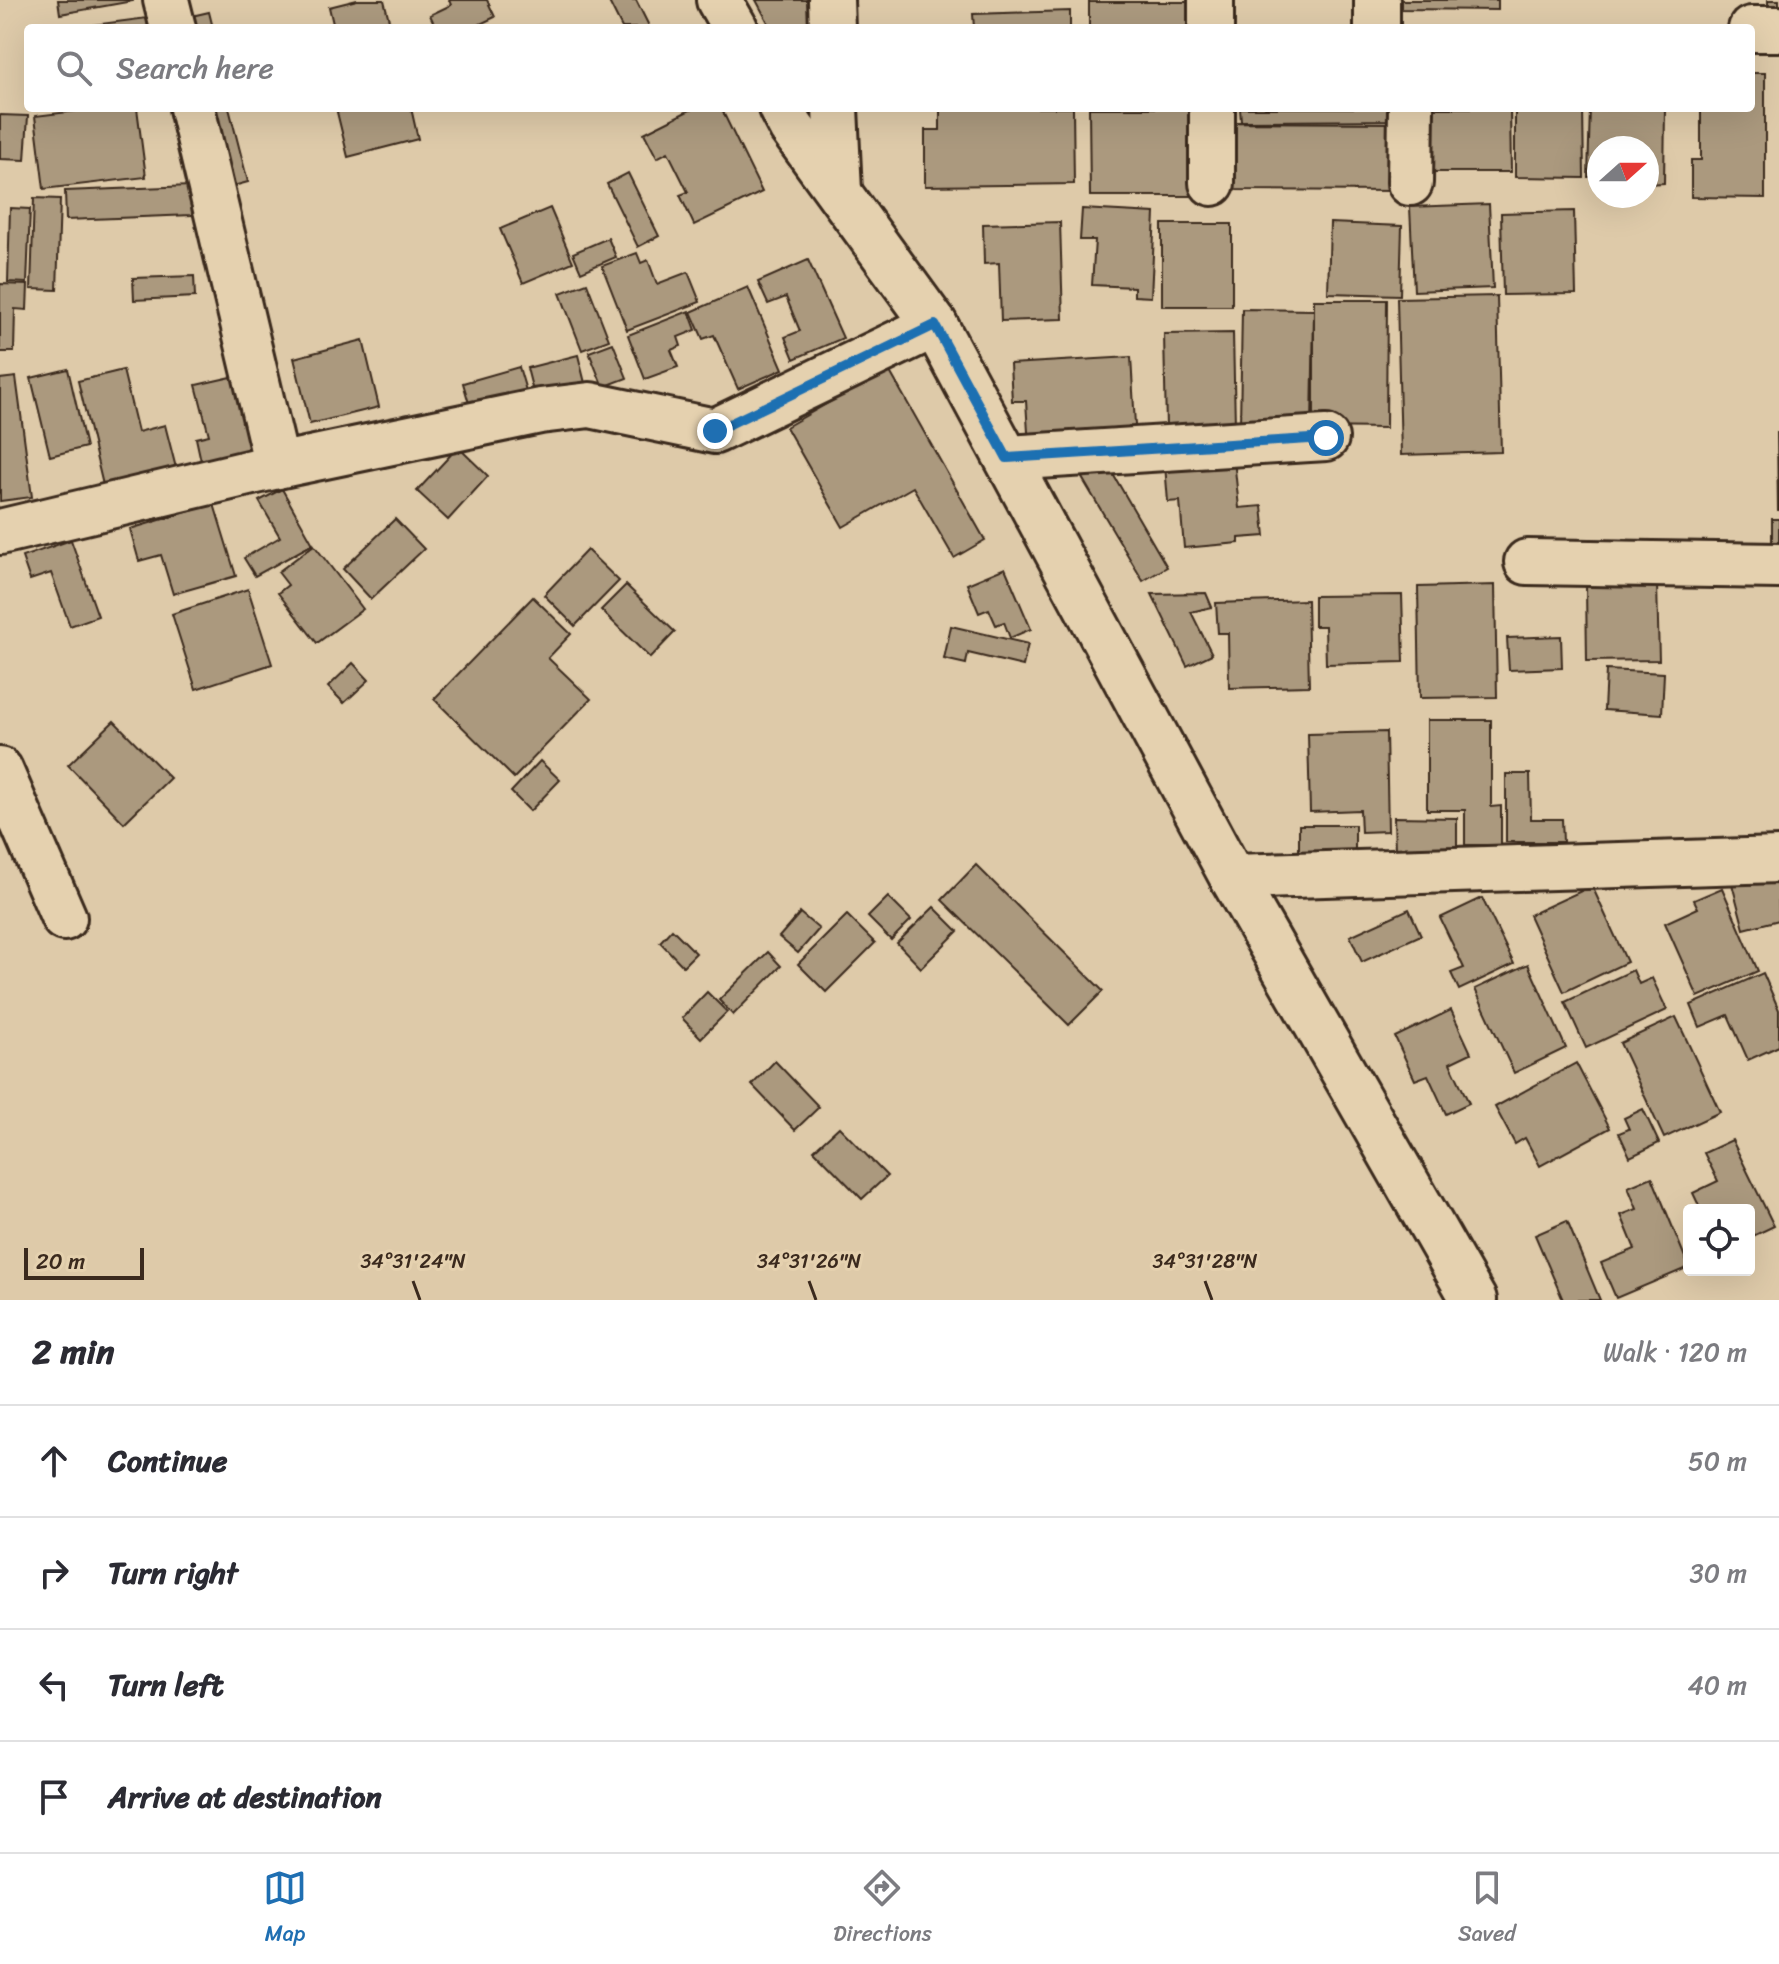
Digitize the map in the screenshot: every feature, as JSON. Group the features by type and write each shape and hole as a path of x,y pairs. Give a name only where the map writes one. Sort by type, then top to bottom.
{"street":[{"path":"166,0 172,24"},
{"path":"719,0 733,24"},
{"path":"831,0 832,24"},
{"path":"1211,0 1211,24"},
{"path":"1377,0 1377,24"},
{"path":"1755,29 1779,29"},
{"path":"193,112 277,466"},
{"path":"784,112 935,325 1232,877 1474,1300"},
{"path":"835,112 839,192"},
{"path":"1212,112 1212,183"},
{"path":"1410,183 1411,112"},
{"path":"0,532 277,466 540,411 590,405 715,431 935,325"},
{"path":"1007,458 1326,438"},
{"path":"1527,562 1779,566"},
{"path":"0,770 64,918"},
{"path":"1232,877 1779,860"}],"building":[{"path":"58,0 133,0 133,1 60,14"},
{"path":"357,0 384,0 390,24 333,24 329,7"},
{"path":"449,0 487,0 495,17 480,24 434,24 430,15 451,5"},
{"path":"608,0 636,0 648,24 620,24"},
{"path":"756,0 812,0 817,22 769,24"},
{"path":"1398,0 1498,0 1498,10 1398,9"},
{"path":"1768,0 1779,0 1779,9 1768,9"},
{"path":"1089,2 1196,2 1196,24 1089,24"},
{"path":"1070,11 1070,24 974,24 973,14"},
{"path":"209,12 212,24 184,24 183,18"},
{"path":"147,18 148,24 101,24"},
{"path":"1755,73 1765,73 1765,198 1691,197 1691,160 1701,160 1701,112 1755,112"},
{"path":"68,112 138,112 146,177 44,189 35,116"},
{"path":"195,112 230,112 248,182 215,191"},
{"path":"337,112 412,112 418,139 348,157"},
{"path":"686,112 723,112 762,192 694,225 680,195 688,192 668,152 657,158 644,133"},
{"path":"940,112 1073,112 1074,184 925,186 925,130 940,130"},
{"path":"1089,112 1196,112 1196,196 1090,196"},
{"path":"1240,112 1401,112 1402,120 1241,121"},
{"path":"1433,112 1510,112 1511,172 1433,172"},
{"path":"1515,112 1583,112 1584,178 1515,177"},
{"path":"1590,112 1665,112 1664,183 1659,183 1659,136 1589,136"},
{"path":"0,115 28,116 25,160 0,159"},
{"path":"1233,122 1401,123 1401,191 1233,190"},
{"path":"628,173 659,236 638,247 607,184"},
{"path":"191,186 192,215 66,220 65,191"},
{"path":"34,198 60,199 57,290 31,289"},
{"path":"1489,204 1493,288 1414,291 1410,207"},
{"path":"10,208 30,209 27,283 8,282"},
{"path":"550,208 573,262 523,283 500,229"},
{"path":"1082,209 1155,213 1151,297 1134,296 1134,287 1092,285 1095,240 1080,240"},
{"path":"1574,211 1576,294 1503,295 1501,213"},
{"path":"1060,222 1063,319 1001,321 999,263 984,264 983,224"},
{"path":"1330,223 1402,226 1400,295 1328,293"},
{"path":"1162,224 1232,224 1232,306 1162,306"},
{"path":"608,238 616,257 581,272 573,253"},
{"path":"637,253 641,263 648,260 657,284 688,272 700,302 627,330 602,266"},
{"path":"808,260 843,338 794,359 785,337 800,331 786,297 768,304 758,282"},
{"path":"194,276 195,297 134,300 133,278"},
{"path":"587,283 609,340 582,350 560,293"},
{"path":"0,284 28,285 27,310 15,309 14,352 0,352"},
{"path":"748,287 783,369 738,389 714,335 703,339 691,312"},
{"path":"1497,296 1501,452 1401,455 1397,298"},
{"path":"1314,300 1387,300 1386,428 1314,427"},
{"path":"1242,309 1314,310 1312,427 1240,426"},
{"path":"689,311 696,330 678,337 681,346 671,350 678,367 645,379 628,335"},
{"path":"1233,333 1235,426 1166,428 1164,334"},
{"path":"363,340 379,407 310,424 294,358"},
{"path":"613,343 627,378 603,387 589,352"},
{"path":"578,355 587,391 536,403 527,368"},
{"path":"1131,357 1136,442 1029,448 1026,401 1012,401 1010,364"},
{"path":"885,363 985,540 954,558 913,487 843,527 786,427 837,398 833,392"},
{"path":"519,367 529,401 473,417 463,383"},
{"path":"68,369 86,447 50,456 31,378"},
{"path":"123,370 138,432 165,425 176,468 103,485 78,381"},
{"path":"236,376 253,449 201,461 196,438 209,435 196,385"},
{"path":"16,377 32,497 0,501 0,379"},
{"path":"1779,433 1779,510 1778,510"},
{"path":"458,447 488,476 448,520 417,491"},
{"path":"1103,457 1167,567 1143,581 1078,471"},
{"path":"1234,459 1239,508 1262,506 1265,536 1239,538 1239,543 1184,548 1180,501 1168,502 1165,465"},
{"path":"282,489 313,544 255,576 244,558 280,537 259,501"},
{"path":"214,504 236,576 173,594 161,555 139,561 130,529"},
{"path":"395,519 424,549 371,599 343,569"},
{"path":"1772,519 1779,519 1779,554 1772,554"},
{"path":"71,540 98,616 70,626 51,573 30,580 22,557"},
{"path":"314,545 363,609 317,643 278,593 288,585 278,572"},
{"path":"587,550 619,581 575,626 544,595"},
{"path":"1005,568 1031,629 1010,638 1004,622 996,625 989,609 979,613 967,584"},
{"path":"1657,584 1659,660 1587,661 1586,585"},
{"path":"626,585 675,632 650,658 601,610"},
{"path":"1495,585 1497,697 1420,698 1418,587"},
{"path":"248,589 272,664 196,689 172,614"},
{"path":"1206,593 1212,607 1191,612 1212,654 1187,666 1152,594"},
{"path":"1402,595 1404,662 1326,664 1325,626 1314,626 1314,596"},
{"path":"533,597 571,634 548,658 591,699 514,778 434,699"},
{"path":"1307,600 1309,686 1229,688 1228,633 1218,633 1216,603"},
{"path":"951,626 1028,644 1023,666 968,653 966,664 944,659"},
{"path":"1561,636 1562,668 1509,670 1507,638"},
{"path":"353,663 369,680 344,703 328,687"},
{"path":"1606,670 1664,673 1662,714 1604,710"},
{"path":"1427,720 1491,720 1491,807 1501,806 1501,845 1465,845 1465,810 1427,810"},
{"path":"114,721 170,778 124,823 68,765"},
{"path":"1386,732 1388,831 1361,832 1360,810 1310,812 1308,734"},
{"path":"540,761 560,780 530,811 511,792"},
{"path":"1506,774 1530,774 1531,819 1562,819 1563,842 1506,842"},
{"path":"1394,817 1457,818 1457,851 1395,851"},
{"path":"1299,825 1355,825 1355,854 1299,853"},
{"path":"976,865 1103,991 1069,1025 942,900"},
{"path":"1778,871 1779,920 1744,929 1732,884"},
{"path":"1592,886 1627,962 1564,992 1529,915"},
{"path":"1722,888 1758,971 1698,997 1665,923 1698,908 1694,900"},
{"path":"888,897 911,920 891,940 868,917"},
{"path":"1482,898 1514,964 1459,990 1451,973 1464,968 1440,918"},
{"path":"934,907 958,931 921,968 897,943"},
{"path":"1409,909 1421,935 1362,962 1350,936"},
{"path":"800,913 819,929 798,953 779,937"},
{"path":"847,915 875,943 826,992 798,964"},
{"path":"672,929 696,953 683,966 660,942"},
{"path":"768,952 781,966 733,1015 719,1000"},
{"path":"1528,964 1566,1048 1514,1073 1475,989"},
{"path":"1633,970 1639,984 1652,978 1667,1010 1586,1048 1565,1002"},
{"path":"1763,973 1779,1010 1779,1046 1748,1060 1728,1015 1700,1027 1691,1005"},
{"path":"707,992 727,1012 701,1038 682,1018"},
{"path":"1451,1010 1471,1053 1450,1063 1469,1103 1446,1114 1428,1075 1415,1080 1395,1037"},
{"path":"1676,1017 1720,1112 1664,1138 1620,1043"},
{"path":"775,1061 819,1107 795,1130 752,1085"},
{"path":"1576,1063 1610,1128 1540,1166 1525,1138 1515,1144 1495,1107"},
{"path":"1643,1109 1659,1143 1630,1157 1619,1133 1629,1129 1624,1118"},
{"path":"839,1127 887,1176 862,1199 814,1150"},
{"path":"1732,1140 1774,1226 1755,1235 1755,1204 1698,1204 1693,1193 1718,1181 1704,1153"},
{"path":"1652,1177 1683,1252 1683,1270 1616,1298 1601,1263 1635,1249 1621,1215 1637,1209 1628,1187"},
{"path":"1567,1221 1600,1300 1563,1300 1535,1235"}],"route":[{"path":"715,431 935,325 1007,458 1326,438"}]}
